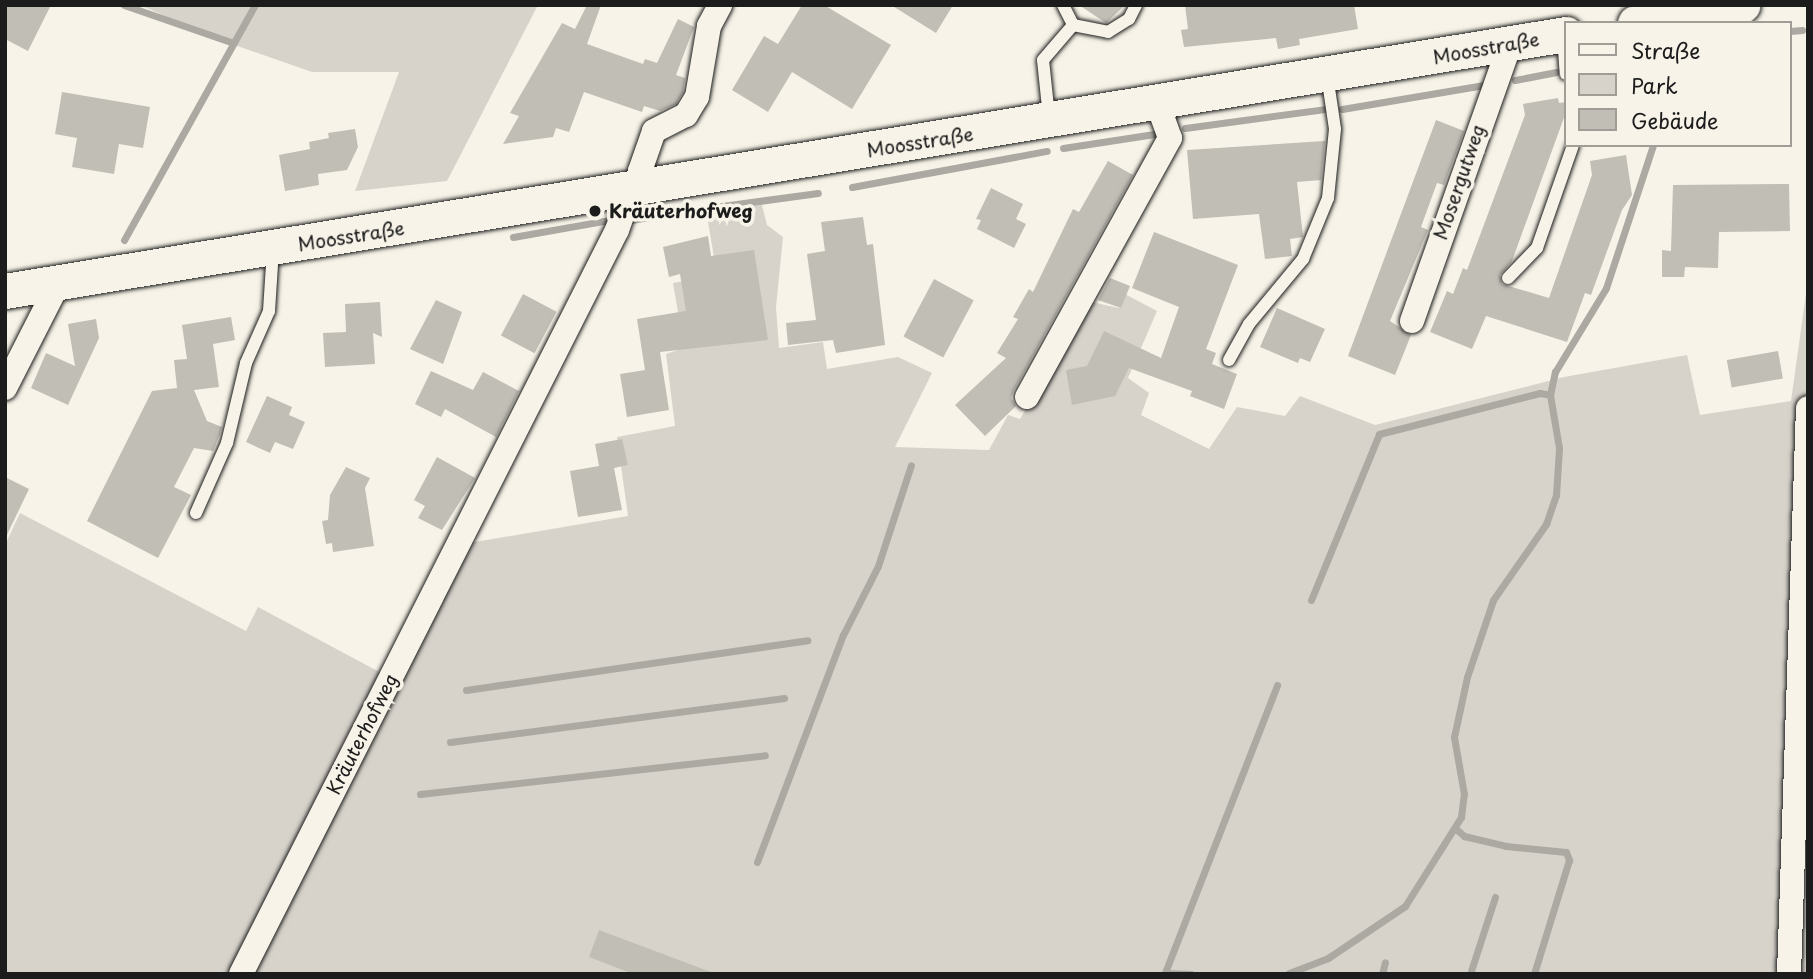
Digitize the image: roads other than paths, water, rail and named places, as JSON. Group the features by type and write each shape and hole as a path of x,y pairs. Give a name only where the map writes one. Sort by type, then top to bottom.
{"street":[{"path":"636,190 654,131 686,115 697,97 709,26 720,5"},
{"path":"1644,21 1699,8 1742,5"},
{"name":"Moosstraße","path":"5,291 636,190 1564,35"},
{"name":"Mosergutweg","path":"1412,321 1510,44"},
{"path":"1027,397 1170,138 1157,102"},
{"name":"Kräuterhofweg","path":"241,974 636,190"},
{"path":"5,388 59,282"},
{"path":"1789,974 1808,408"}],"lane":[{"path":"1063,5 1073,24 1108,32 1129,19 1136,5"},
{"path":"1050,120 1043,60 1073,24"},
{"path":"1229,360 1249,324 1303,259 1328,198 1335,129 1327,75"},
{"path":"1508,278 1537,248 1572,147"},
{"path":"196,513 228,443 246,363 269,311 273,248"}],"waterway":[{"path":"124,5 234,43"},
{"path":"124,240 255,5"},
{"path":"1792,31 1802,30"},
{"path":"1515,80 1556,72"},
{"path":"1342,109 1490,84"},
{"path":"1185,128 1325,109"},
{"path":"1063,148 1161,133"},
{"path":"1289,973 1328,958 1405,906 1461,817 1464,794 1454,737 1467,677 1493,600 1546,524 1556,495 1559,448 1550,395 1555,372 1606,288 1652,147"},
{"path":"852,187 1047,151"},
{"path":"685,211 818,193"},
{"path":"631,220 656,216"},
{"path":"513,237 609,220"},
{"path":"1311,600 1379,434 1540,393 1550,395"},
{"path":"757,862 843,635 878,566 911,465"},
{"path":"466,690 807,640"},
{"path":"1166,970 1277,685"},
{"path":"450,742 784,698"},
{"path":"420,794 765,755"},
{"path":"1456,829 1464,836 1506,846 1566,852 1569,860 1534,974"},
{"path":"1470,974 1495,897"},
{"path":"1382,974 1385,962"},
{"path":"1165,973 1191,974"}],"place":[{"name":"Kräuterhofweg","path":"595,211"}]}
